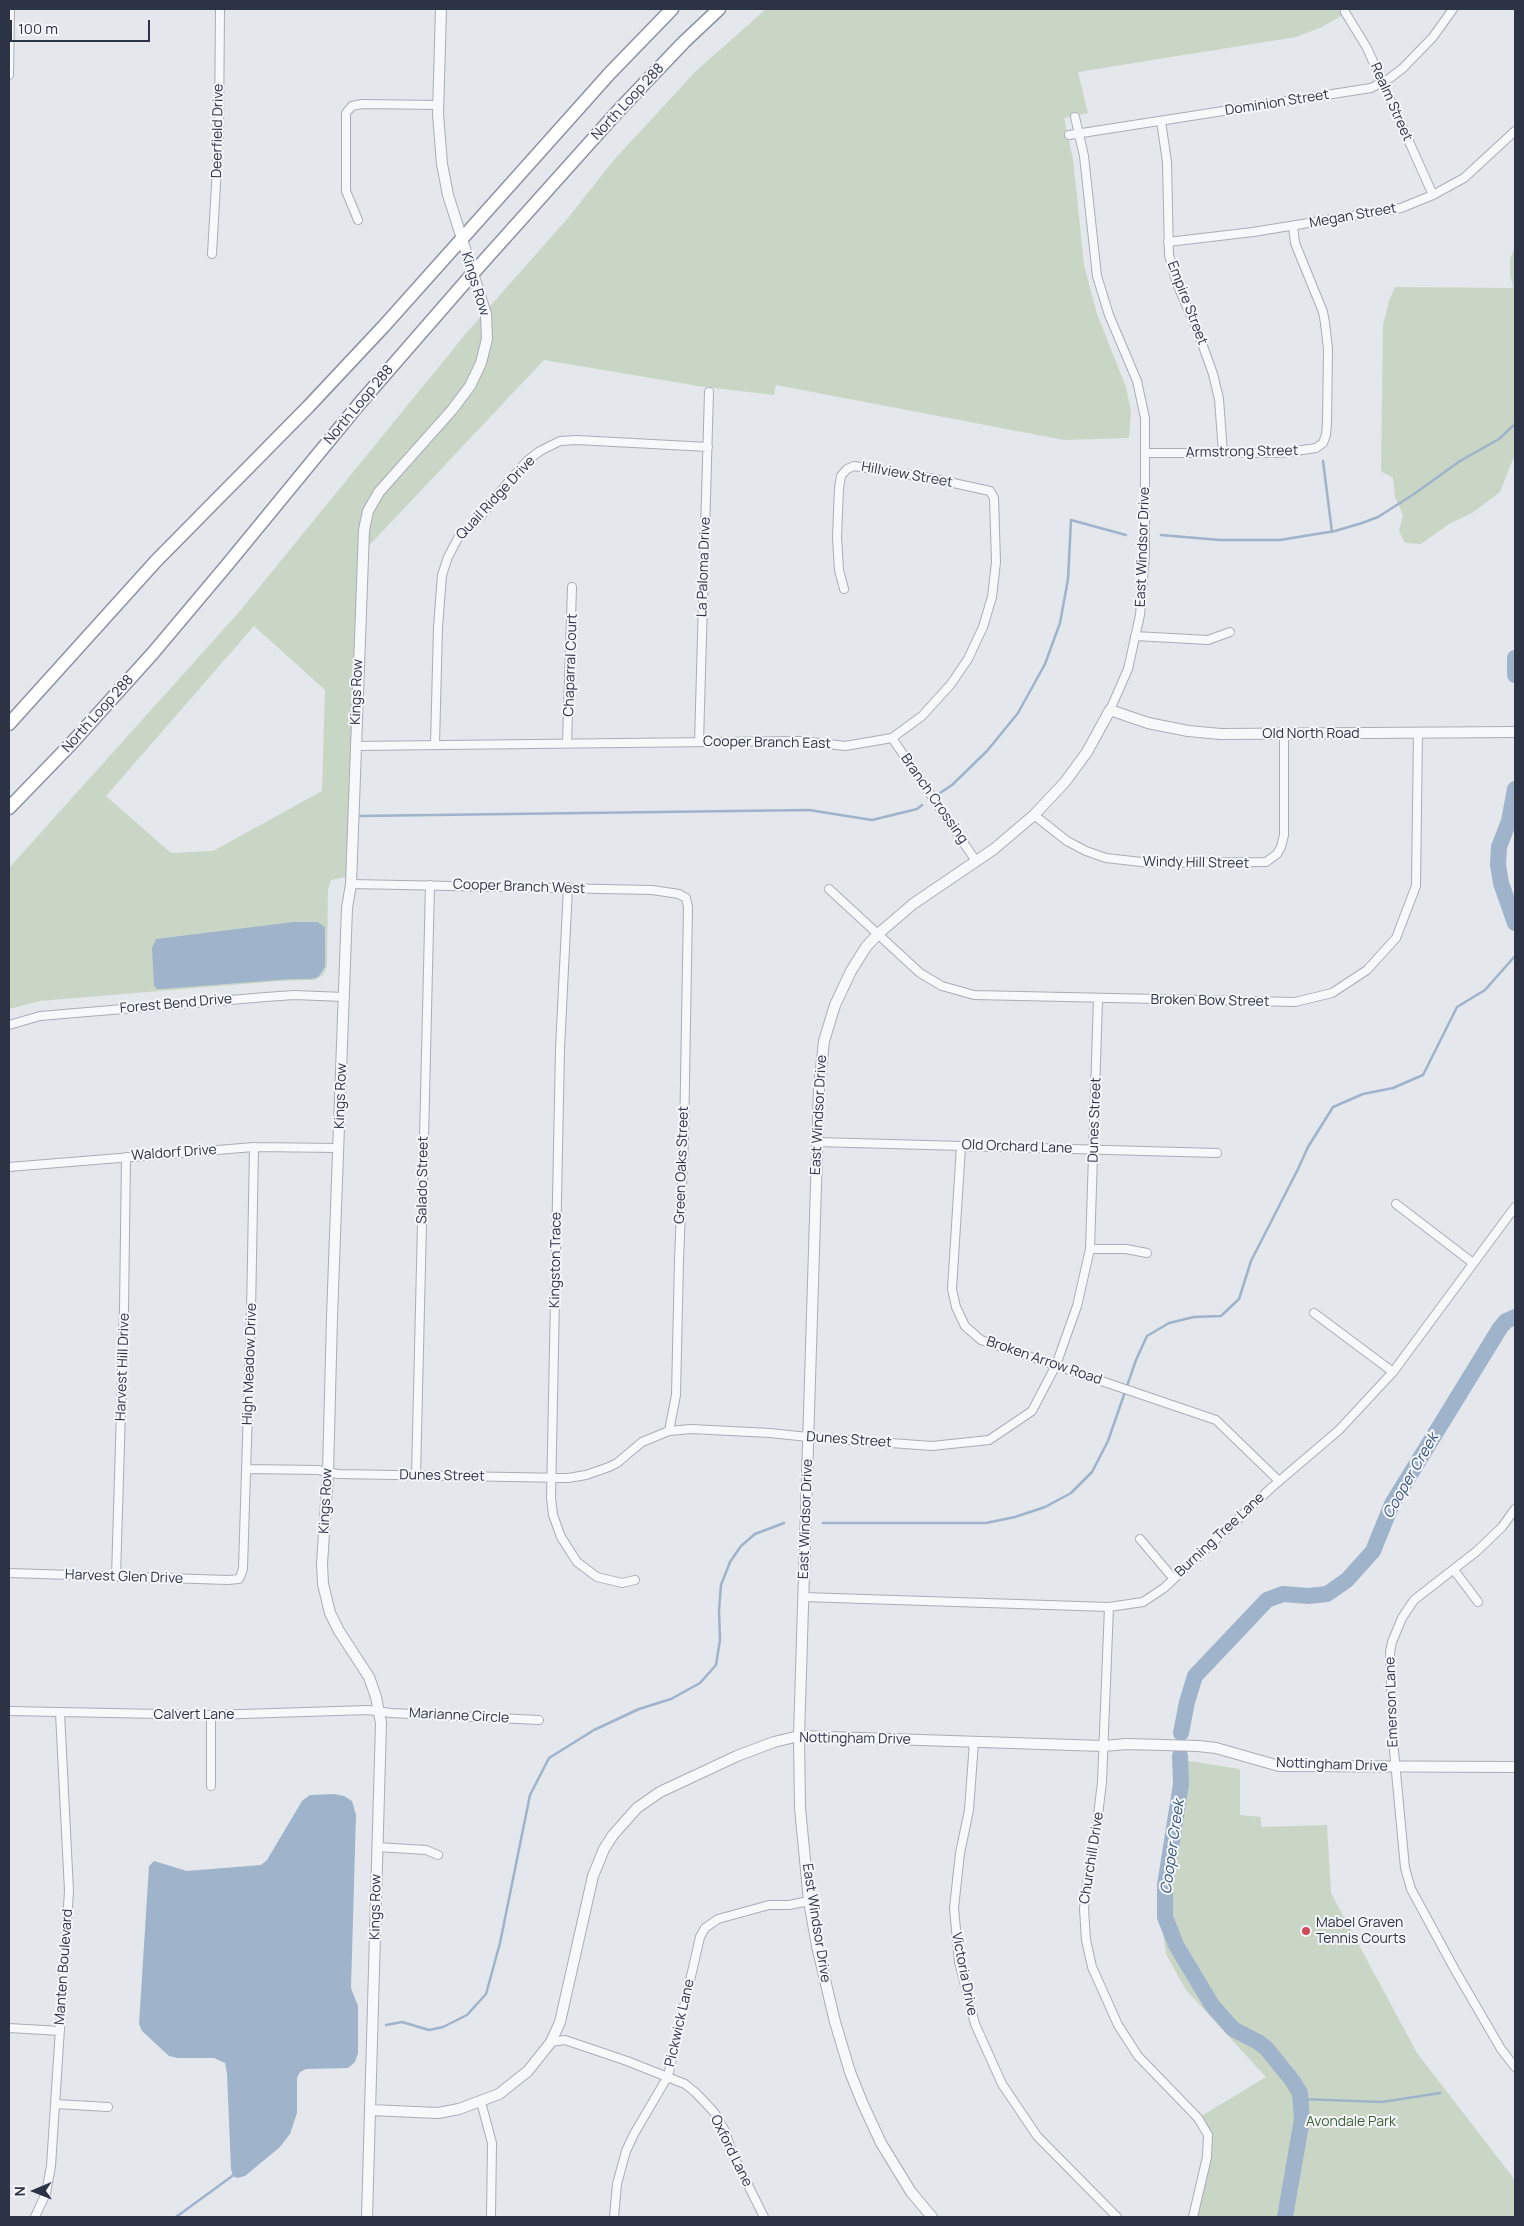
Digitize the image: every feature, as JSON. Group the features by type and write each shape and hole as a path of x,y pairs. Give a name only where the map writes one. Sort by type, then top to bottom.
{"highway":[{"path":"9,724 156,561 308,407 610,73 672,9"},
{"name":"North Loop 288","path":"9,808 70,745 152,653 360,403 474,272 619,110 684,42 719,9"}],"street":[{"path":"9,75 10,9"},
{"name":"Deerfield Drive","path":"212,254 219,132 220,9"},
{"name":"Kings Row","path":"366,2217 381,1735 380,1712 369,1677 334,1622 324,1593 322,1564 328,1472 347,908 351,884 365,520 371,506 388,481 452,410 476,375 485,349 488,327 474,272 461,240 448,195 442,164 439,105 441,9"},
{"name":"Dominion Street","path":"1069,135 1365,89 1382,83 1403,68 1433,37 1453,9"},
{"name":"Realm Street","path":"1345,12 1367,48 1433,195"},
{"path":"358,220 346,191 346,113 352,106 362,104 439,105"},
{"name":"East Windsor Drive","path":"932,2217 911,2192 881,2143 855,2086 834,2022 809,1901 800,1808 799,1736 820,1070 826,1033 835,1005 851,971 866,947 913,904 1014,834 1034,815 1065,782 1087,752 1110,710 1128,669 1140,616 1144,578 1145,418 1141,394 1109,315 1097,276 1080,134 1075,117"},
{"name":"Empire Street","path":"1162,121 1167,162 1168,242 1172,268 1213,374 1219,399 1223,453"},
{"name":"Megan Street","path":"1168,242 1292,226 1401,208 1433,195 1464,178 1515,131"},
{"name":"Armstrong Street","path":"1146,453 1295,452 1316,448 1325,440 1328,349 1326,329 1323,312 1296,243 1292,226"},
{"name":"La Paloma Drive","path":"699,742 709,392"},
{"name":"Quail Ridge Drive","path":"436,744 439,600 442,575 448,557 458,538 480,517 528,460 553,444 578,440 708,447"},
{"name":"Hillview Street","path":"844,589 837,549 839,488 841,476 846,469 854,466 935,479 990,491"},
{"name":"Cooper Branch East","path":"355,746 802,741 845,746 892,738 922,716 951,684 968,659 983,627 992,597 996,562 996,508 990,491"},
{"name":"Chaparral Court","path":"567,743 572,587"},
{"path":"1135,636 1208,640 1230,632"},
{"name":"Old North Road","path":"1110,710 1142,722 1188,731 1221,734 1515,732"},
{"name":"Broken Bow Street","path":"829,889 920,972 942,986 974,995 1295,1002 1332,993 1368,970 1396,938 1416,886 1418,732"},
{"name":"Windy Hill Street","path":"1034,815 1067,841 1086,851 1106,858 1150,863 1257,864 1266,862 1281,847 1284,835 1284,734"},
{"name":"Branch Crossing","path":"892,738 976,861"},
{"name":"Cooper Branch West","path":"351,884 652,890 679,894 686,898"},
{"name":"Salado Street","path":"416,1476 430,885"},
{"name":"Kingston Trace","path":"568,887 560,1049 551,1478 553,1515 561,1537 577,1562 597,1577 622,1583 635,1580"},
{"name":"Green Oaks Street","path":"670,1431 676,1395 684,1138 688,908 686,898"},
{"name":"Forest Bend Drive","path":"9,1025 40,1016 294,995 344,997"},
{"name":"Dunes Street","path":"246,1469 318,1470 416,1476 551,1478 586,1475 617,1463 642,1442 670,1431 691,1429 770,1433 808,1438 932,1446 989,1440 1032,1411 1056,1365 1077,1306 1090,1249 1098,999"},
{"name":"Old Orchard Lane","path":"817,1142 1217,1153"},
{"name":"Broken Arrow Road","path":"961,1146 952,1289 956,1308 965,1326 981,1340 1216,1420 1279,1481"},
{"name":"Waldorf Drive","path":"9,1167 254,1147 339,1148"},
{"name":"High Meadow Drive","path":"239,1579 243,1568 254,1147"},
{"name":"Harvest Hill Drive","path":"116,1577 124,1309 126,1157"},
{"path":"1396,1204 1474,1263"},
{"name":"Burning Tree Lane","path":"803,1597 1108,1607 1143,1602 1164,1588 1279,1481 1339,1430 1393,1372 1515,1207"},
{"path":"1090,1249 1126,1249 1147,1253"},
{"path":"1314,1313 1393,1372"},
{"name":"Emerson Lane","path":"1515,1508 1502,1527 1454,1570 1414,1600 1402,1618 1390,1652 1395,1767 1401,1844 1405,1868 1412,1889 1455,1970 1501,2049 1515,2067"},
{"path":"1140,1539 1173,1578"},
{"path":"1454,1570 1478,1602"},
{"name":"Harvest Glen Drive","path":"9,1573 239,1579"},
{"name":"Churchill Drive","path":"1108,1607 1109,1634 1100,1811 1087,1883 1084,1909 1085,1928 1092,1967 1118,2026 1138,2056 1198,2118 1208,2135 1207,2157 1193,2217"},
{"name":"Calvert Lane","path":"9,1712 211,1715 368,1710 380,1712"},
{"name":"Marianne Circle","path":"380,1712 540,1720"},
{"name":"Manten Boulevard","path":"35,2217 44,2200 50,2179 69,1875 60,1713"},
{"path":"211,1715 211,1786"},
{"name":"Nottingham Drive","path":"370,2110 438,2113 481,2102 499,2094 528,2071 551,2042 560,2022 593,1876 604,1849 613,1835 637,1808 660,1792 737,1756 774,1742 799,1736 1103,1746 1127,1744 1207,1746 1279,1766 1515,1767"},
{"name":"Victoria Drive","path":"974,1742 969,1810 960,1853 954,1908 960,1962 974,2024 1002,2084 1037,2136 1117,2217"},
{"path":"377,1847 426,1850 438,1855"},
{"name":"Pickwick Lane","path":"614,2217 617,2184 626,2152 634,2134 668,2076 700,1937 705,1928 718,1919 769,1905 809,1901"},
{"path":"9,2028 60,2031"},
{"name":"Oxford Lane","path":"551,2042 565,2040 668,2076 685,2084 714,2112 764,2217"},
{"path":"481,2102 492,2143 491,2217"},
{"path":"56,2104 108,2107"}],"green space":[{"path":"766,9 1353,9 1322,27 1296,37 1078,72 1088,113 1064,118 1073,159 1084,265 1097,314 1126,387 1131,412 1129,438 1064,440 776,385 774,395 698,386 544,360 362,553 351,876 331,880 328,889 327,966 323,975 315,980 279,981 40,1001 9,1009 9,868 240,611 468,331 568,218 613,161 696,71","holes":["254,626 325,690 322,791 213,851 171,853 106,796"]},
{"path":"1515,245 1515,454 1500,492 1472,513 1449,524 1421,544 1405,543 1399,531 1403,515 1395,497 1393,478 1381,471 1383,325 1389,301 1395,287 1513,288 1510,260"},
{"name":"Avondale Park","path":"1177,1759 1240,1769 1240,1815 1261,1817 1261,1827 1327,1825 1331,1893 1417,2053 1515,2180 1515,2217 1193,2217 1208,2144 1198,2118 1266,2077 1186,1990 1166,1954 1159,1904"}],"water":[{"path":"294,922 317,922 325,927 325,967 318,977 161,989 157,989 154,986 152,948 156,939"},
{"path":"334,1794 344,1796 352,1801 356,1815 351,1988 358,2006 358,2053 355,2062 348,2068 306,2069 300,2072 297,2078 297,2113 290,2134 280,2147 245,2176 237,2178 233,2176 231,2169 225,2063 214,2058 178,2058 169,2056 142,2031 139,2024 149,1866 154,1861 187,1871 261,1865 267,1860 302,1801 310,1795"}],"waterway":[{"path":"1161,535 1220,540 1280,540 1335,531 1362,523 1378,517 1414,494 1460,461 1499,439 1515,424"},
{"path":"1323,461 1332,532"},
{"path":"940,793 952,785 987,751 1018,713 1045,664 1060,623 1068,579 1071,520 1126,535"},
{"name":"Cooper Creek","path":"1515,658 1515,675"},
{"name":"Cooper Creek","path":"1515,789 1509,821 1499,847 1498,865 1501,883 1515,923"},
{"path":"359,816 809,810 872,820 917,809 922,805"},
{"path":"823,1523 986,1523 1015,1517 1045,1507 1071,1493 1092,1472 1108,1441 1136,1360 1147,1336 1169,1323 1194,1317 1221,1316 1239,1299 1251,1261 1308,1147 1333,1107 1363,1094 1393,1088 1423,1075 1457,1007 1485,990 1515,956"},
{"name":"Cooper Creek","path":"1181,1733 1187,1702 1195,1676 1267,1600 1283,1594 1308,1596 1327,1594 1347,1580 1373,1551 1392,1504 1500,1328 1506,1321 1515,1317"},
{"path":"386,2025 402,2022 429,2030 443,2027 467,2015 486,1994 500,1943 530,1795 549,1758 594,1730 639,1709 671,1699 700,1683 716,1665 720,1640 719,1611 721,1585 730,1562 741,1546 755,1534 784,1523"},
{"name":"Cooper Creek","path":"1180,1756 1181,1784 1165,1885 1165,1917 1176,1945 1212,2005 1233,2029 1266,2048 1300,2093 1302,2119 1285,2217"},
{"path":"1301,2099 1382,2102 1440,2093"},
{"path":"176,2217 235,2174"}],"place":[{"name":"Mabel Graven Tennis Courts","path":"1306,1931"}]}
